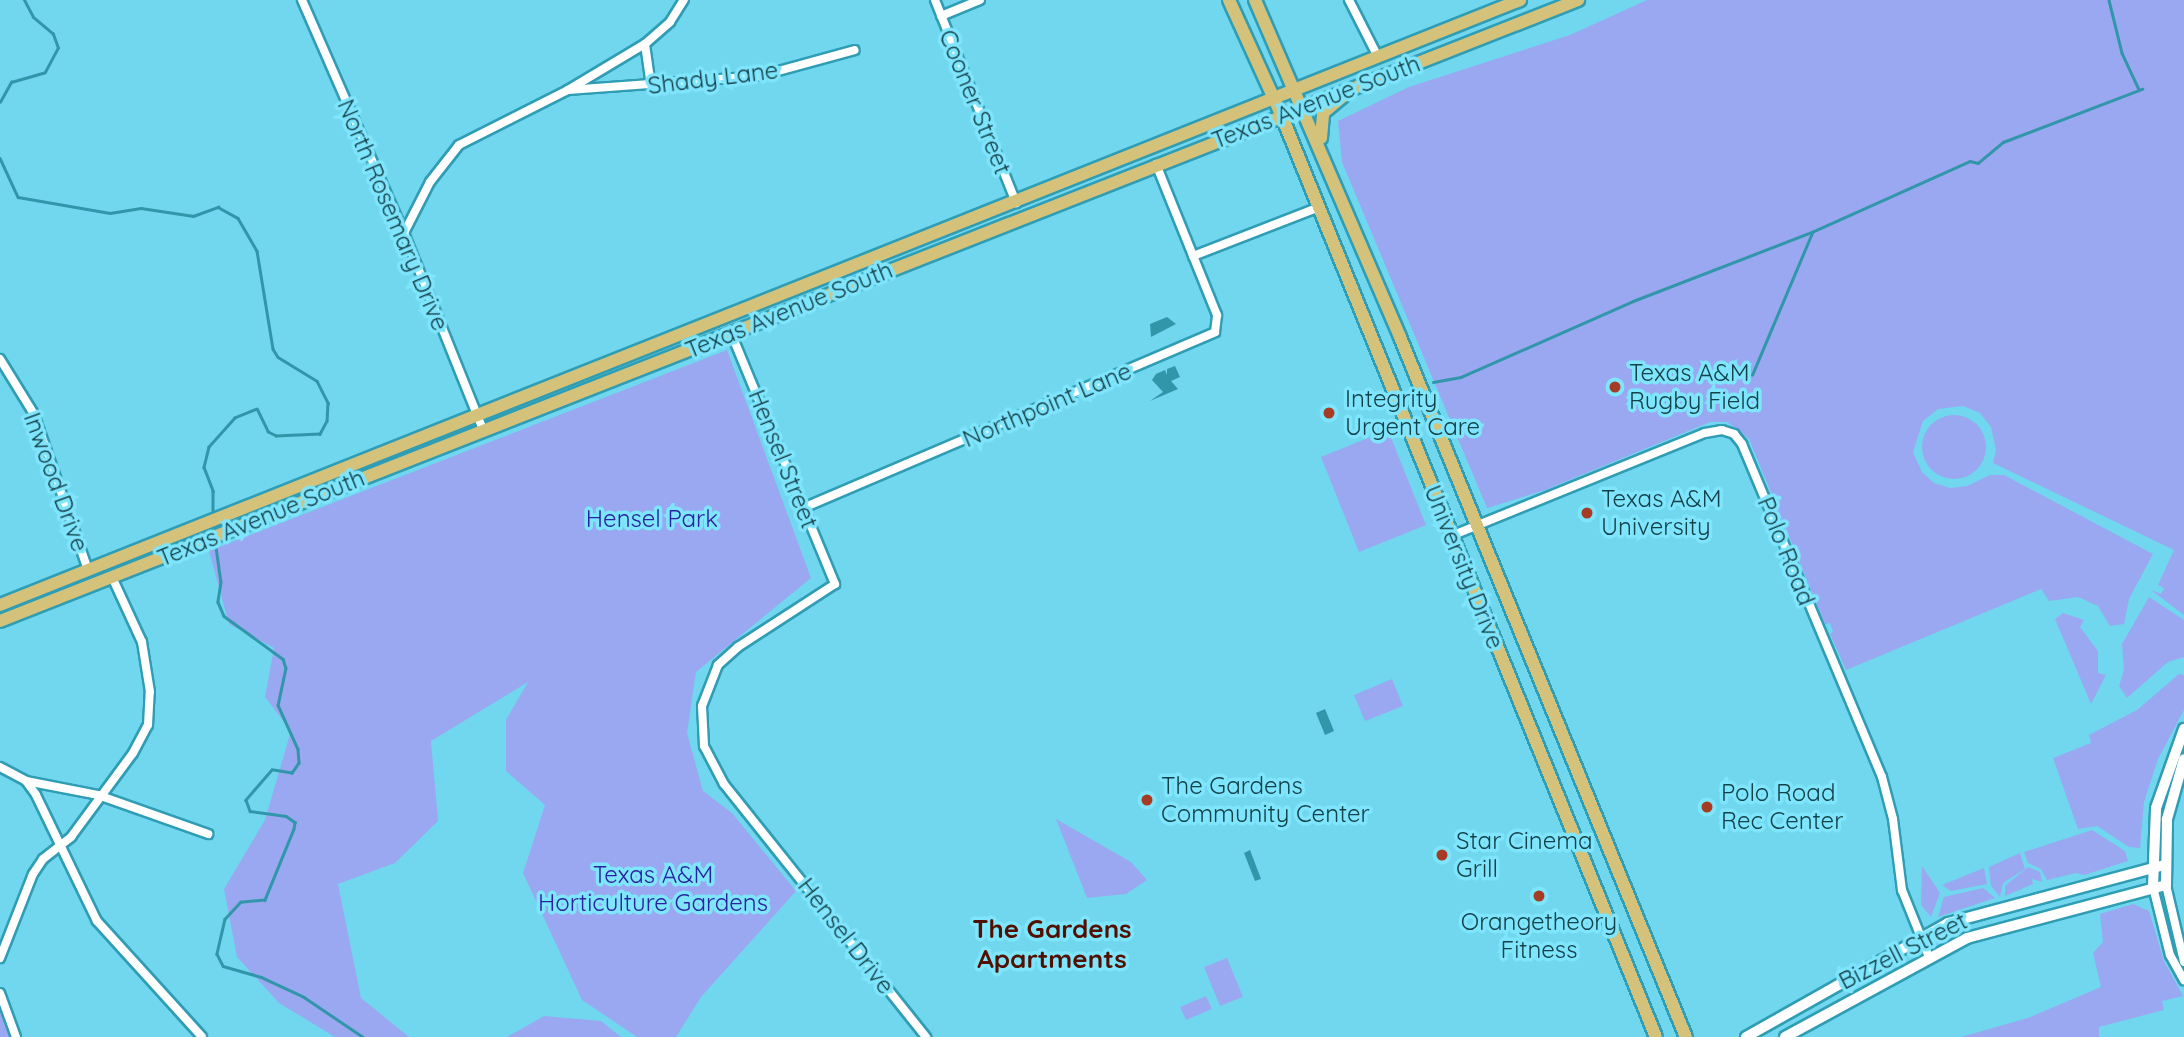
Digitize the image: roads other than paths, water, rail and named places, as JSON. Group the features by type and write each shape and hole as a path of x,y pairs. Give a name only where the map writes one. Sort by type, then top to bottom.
{"main road":[{"name":"University Drive","path":"1229,0 1282,114 1317,208 1656,1037"},
{"name":"University Drive","path":"1255,0 1296,87 1686,1037"},
{"name":"Texas Avenue South","path":"0,604 814,284 1495,5 1520,0"},
{"name":"Texas Avenue South","path":"0,619 1578,0"},
{"path":"1325,160 1321,119 1329,105 1355,87"},
{"path":"731,333 738,322 808,294 814,284"},
{"path":"112,577 120,565 188,538 204,524"},
{"path":"0,619 9,609 78,582 88,570"}],"street":[{"name":"North Rosemary Drive","path":"302,0 404,233 483,430"},
{"path":"404,233 430,181 459,145 568,90 645,44 670,22 684,0"},
{"name":"Cooner Street","path":"935,0 1016,203"},
{"path":"941,16 979,0"},
{"path":"1349,0 1377,55"},
{"path":"645,44 651,86"},
{"name":"Shady Lane","path":"568,90 760,76 855,50"},
{"path":"1156,164 1193,256 1317,208"},
{"name":"Northpoint Lane","path":"803,508 1210,335 1218,321 1193,256"},
{"name":"Hensel Street","path":"731,333 835,584"},
{"name":"Inwood Drive","path":"0,359 34,414 88,570"},
{"name":"Polo Road","path":"1451,536 1705,433 1722,430 1737,437 1882,777 1893,820 1900,881 1919,937 1929,957"},
{"path":"0,955 33,874 71,837 98,795 142,740 150,709 142,642 112,577"},
{"name":"Hensel Drive","path":"835,584 738,647 718,665 702,706 704,746 724,784 926,1037"},
{"path":"2184,729 2158,796 2152,868 2170,955 2184,979"},
{"path":"2184,759 2167,819 2164,865 2184,962"},
{"path":"0,767 26,781 98,795 208,834"},
{"path":"26,781 97,921 202,1037"},
{"name":"Bizzell Street","path":"1746,1037 1919,937 1976,913 2164,865"},
{"name":"Bizzell Street","path":"1785,1037 1967,938 2166,885"},
{"path":"2083,886 2088,906"},
{"path":"0,993 16,1037"}],"waterway":[{"path":"0,102 11,82 45,72 58,48 53,34 33,17 24,0"},
{"path":"2109,0 2122,53 2139,89"},
{"path":"1433,382 1461,377 1633,301 1812,232 1970,161 1978,163 2003,142 2142,89"},
{"path":"0,158 18,197 110,213 141,208 193,216 218,207 238,218 257,251 273,349 278,357 317,381 328,403 327,421 320,434 276,436 268,432 257,409 235,418 209,447 204,467 213,491 213,512"},
{"path":"1752,375 1812,233"},
{"path":"216,547 221,582 218,602 224,616 283,659 286,668 278,705 298,749 299,763 292,773 272,770 246,800 250,811 286,816 295,822 294,829 265,900 241,902 225,919 217,954 223,966 261,977 304,997 363,1037"}],"place":[{"name":"Texas A&M Rugby Field","path":"1615,387"},
{"name":"Integrity Urgent Care","path":"1329,413"},
{"name":"Texas A&M University","path":"1587,513"},
{"name":"The Gardens Community Center","path":"1147,800"},
{"name":"Polo Road Rec Center","path":"1707,807"},
{"name":"Star Cinema Grill","path":"1442,855"},
{"name":"Orangetheory Fitness","path":"1539,896"}],"district":[{"name":"The Gardens Apartments","path":"1052,944"}],"park label":[{"name":"Hensel Park","path":"652,519"},
{"name":"Texas A&M Horticulture Gardens","path":"653,889"}]}
